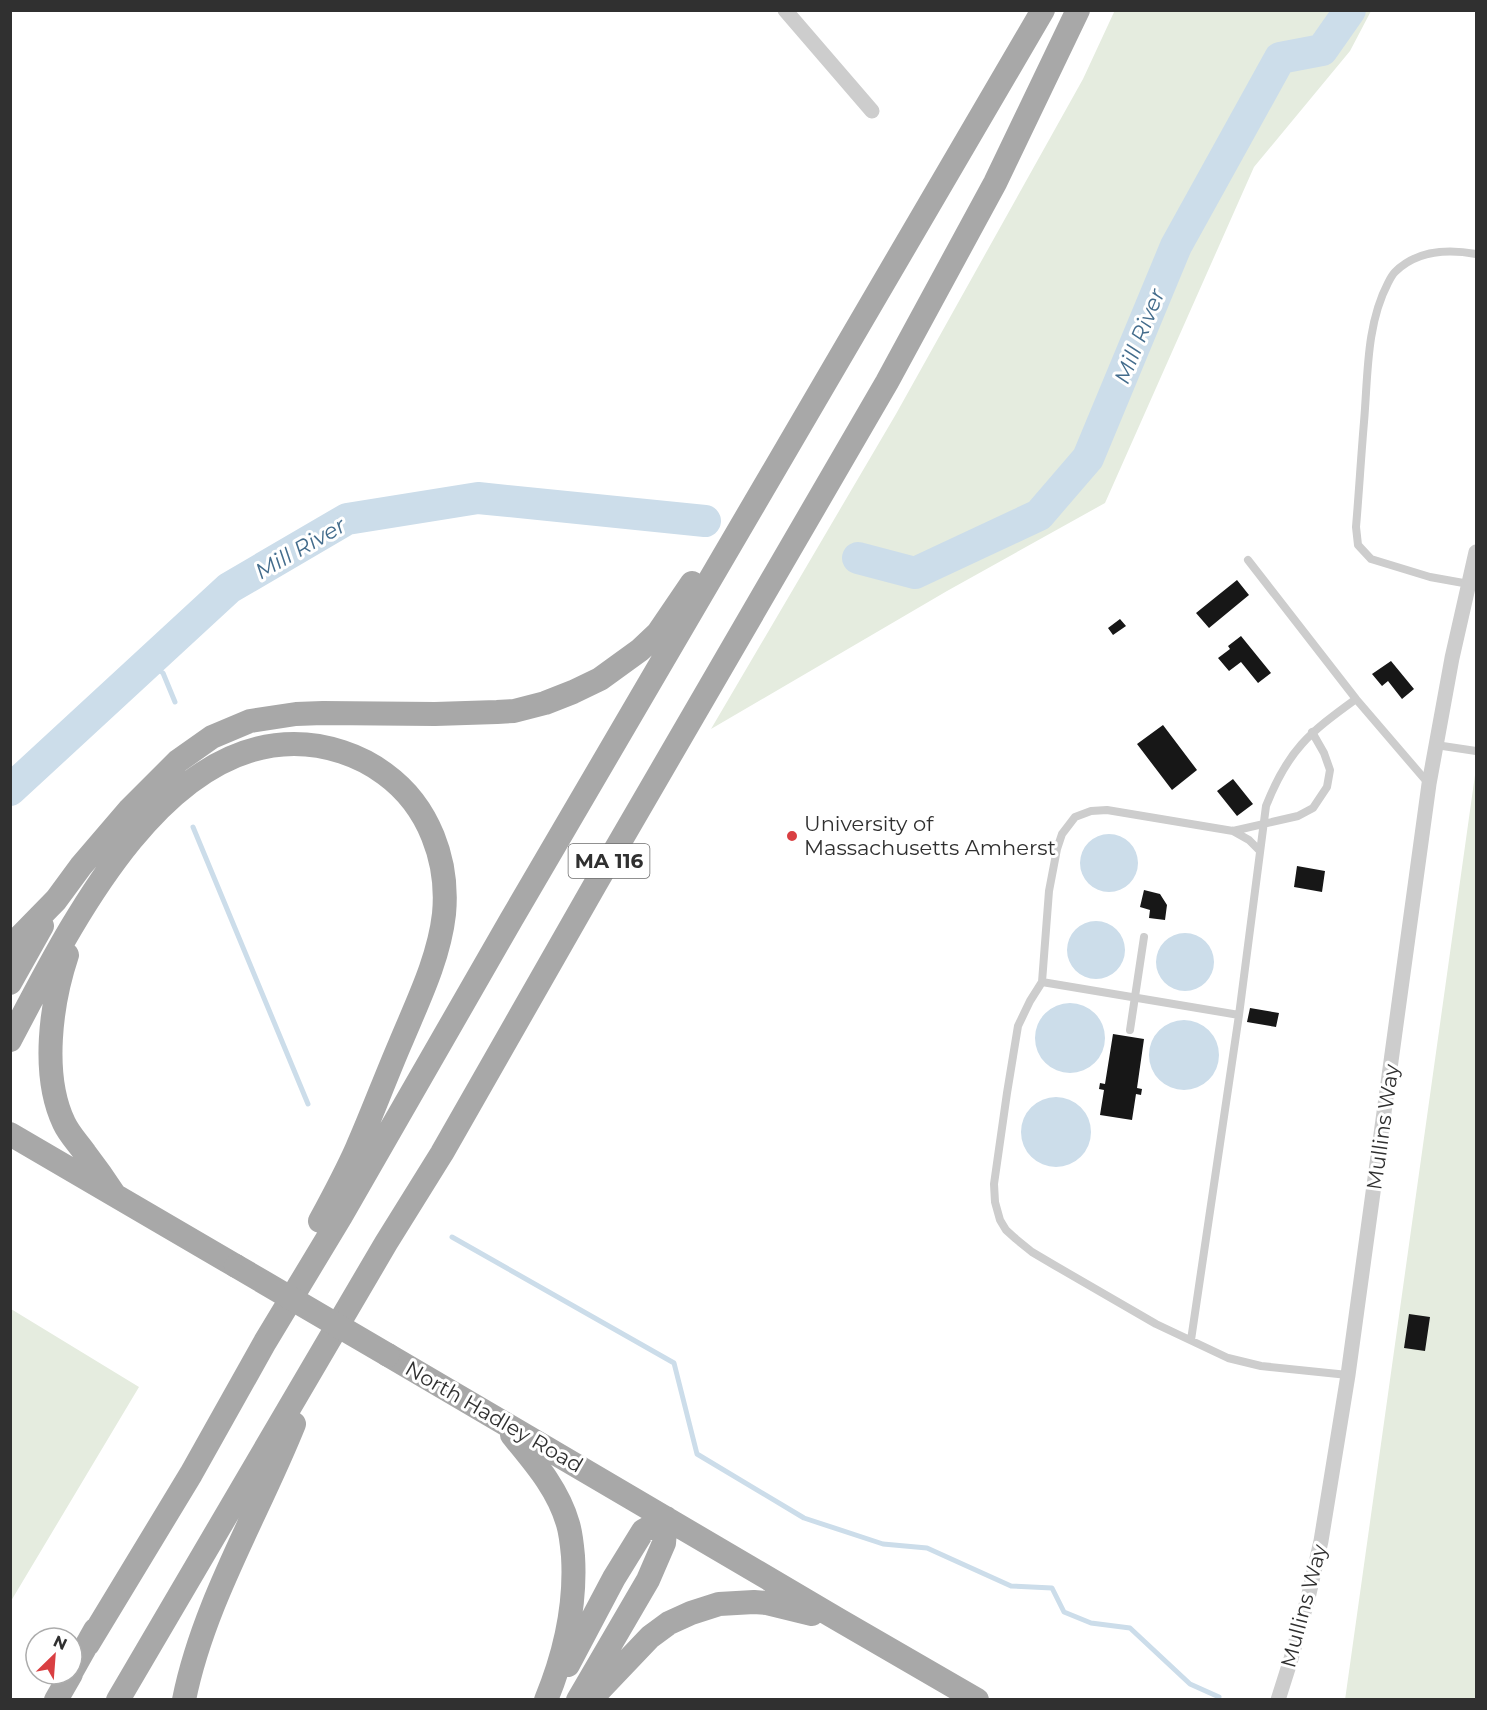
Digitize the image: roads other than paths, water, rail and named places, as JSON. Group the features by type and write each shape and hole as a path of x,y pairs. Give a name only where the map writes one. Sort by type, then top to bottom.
{"main road":[{"name":"MA 116","path":"84,1651 191,1474 511,920 1043,10"},
{"name":"MA 116","path":"118,1700 386,1243 442,1153 887,382 994,183 1078,10"},
{"path":"10,947 56,900 129,810 170,769 195,748 231,728 257,720 323,712 435,714 514,711 545,703 573,692 600,679 620,665 658,633 705,564 884,283"},
{"path":"10,1040 102,878 129,842 180,792 206,772 232,757 259,748 287,744 313,745 337,751 369,764 389,776 411,799 430,828 440,856 444,885 444,915 432,964 422,992 357,1149 301,1257 199,1438 88,1644"},
{"path":"10,983 56,900"},
{"path":"84,908 64,965 56,999 51,1054 52,1078 56,1101 64,1123 114,1194"},
{"name":"North Hadley Road","path":"10,1134 977,1700"},
{"path":"184,1700 192,1663 204,1626 281,1458 323,1351"},
{"path":"499,1420 535,1462 550,1485 568,1524 571,1538 573,1568 570,1616 558,1671 547,1700"},
{"path":"547,1700 643,1530 666,1518"},
{"path":"578,1700 648,1580 664,1543 666,1518"},
{"path":"590,1700 650,1637 669,1623 710,1607 729,1603 767,1603 839,1620"},
{"name":"MA 116","path":"56,1700 64,1686"}],"street":[{"path":"785,10 872,111"},
{"name":"Mullins Way","path":"1278,1700 1302,1619 1321,1541 1348,1375 1429,784 1452,657 1476,552"}],"lane":[{"path":"1469,584 1430,577 1371,559 1358,545 1356,527 1369,362 1374,322 1381,298 1394,273 1410,260 1431,252 1460,251 1476,254"},
{"path":"1248,560 1356,699 1429,784"},
{"path":"1191,1340 1239,1015 1266,806 1275,782 1290,757 1312,732 1356,699"},
{"path":"1233,831 1298,816 1313,808 1328,787 1330,770 1324,753 1312,732"},
{"path":"1436,745 1476,751"},
{"path":"1260,851 1249,840 1233,831 1107,810 1091,811 1075,817 1062,834 1049,891 1042,982 1025,1009 1016,1036 994,1184 995,1202 1000,1220 1011,1235 1032,1252 1156,1323 1228,1358 1242,1362 1348,1375"},
{"path":"1130,1030 1144,938"},
{"path":"1042,982 1239,1015"}],"water":[{"path":"1109,834 1120,836 1133,847 1138,863 1136,874 1125,887 1109,892 1098,890 1085,879 1080,863 1082,852 1093,839"},
{"path":"1096,921 1107,923 1120,934 1125,950 1123,961 1112,974 1096,979 1085,977 1072,966 1067,950 1069,939 1080,926"},
{"path":"1185,933 1196,935 1209,946 1214,962 1212,973 1201,986 1185,991 1174,989 1161,978 1156,962 1158,951 1169,938"},
{"path":"1070,1003 1083,1006 1095,1013 1102,1025 1105,1038 1102,1051 1095,1063 1083,1070 1070,1073 1057,1070 1045,1063 1038,1051 1035,1038 1038,1025 1045,1013 1057,1006"},
{"path":"1184,1020 1197,1023 1209,1030 1216,1042 1219,1055 1216,1068 1209,1080 1197,1087 1184,1090 1171,1087 1159,1080 1152,1068 1149,1055 1152,1042 1159,1030 1171,1023"},
{"path":"1056,1097 1069,1100 1081,1107 1088,1119 1091,1132 1088,1145 1081,1157 1069,1164 1056,1167 1043,1164 1031,1157 1024,1145 1021,1132 1024,1119 1031,1107 1043,1100"}],"waterway":[{"name":"Mill River","path":"858,558 915,573 1039,515 1088,458 1176,246 1280,58 1322,50 1350,10"},
{"name":"Mill River","path":"10,790 229,588 347,519 478,498 705,521"},
{"path":"147,663 163,673 175,702"},
{"path":"193,827 308,1104"},
{"path":"452,1237 674,1363 697,1454 804,1518 883,1544 927,1548 1011,1586 1052,1588 1064,1612 1091,1623 1130,1628 1190,1684 1219,1697"}],"place":[{"name":"University of Massachusetts Amherst","path":"792,836"}]}
